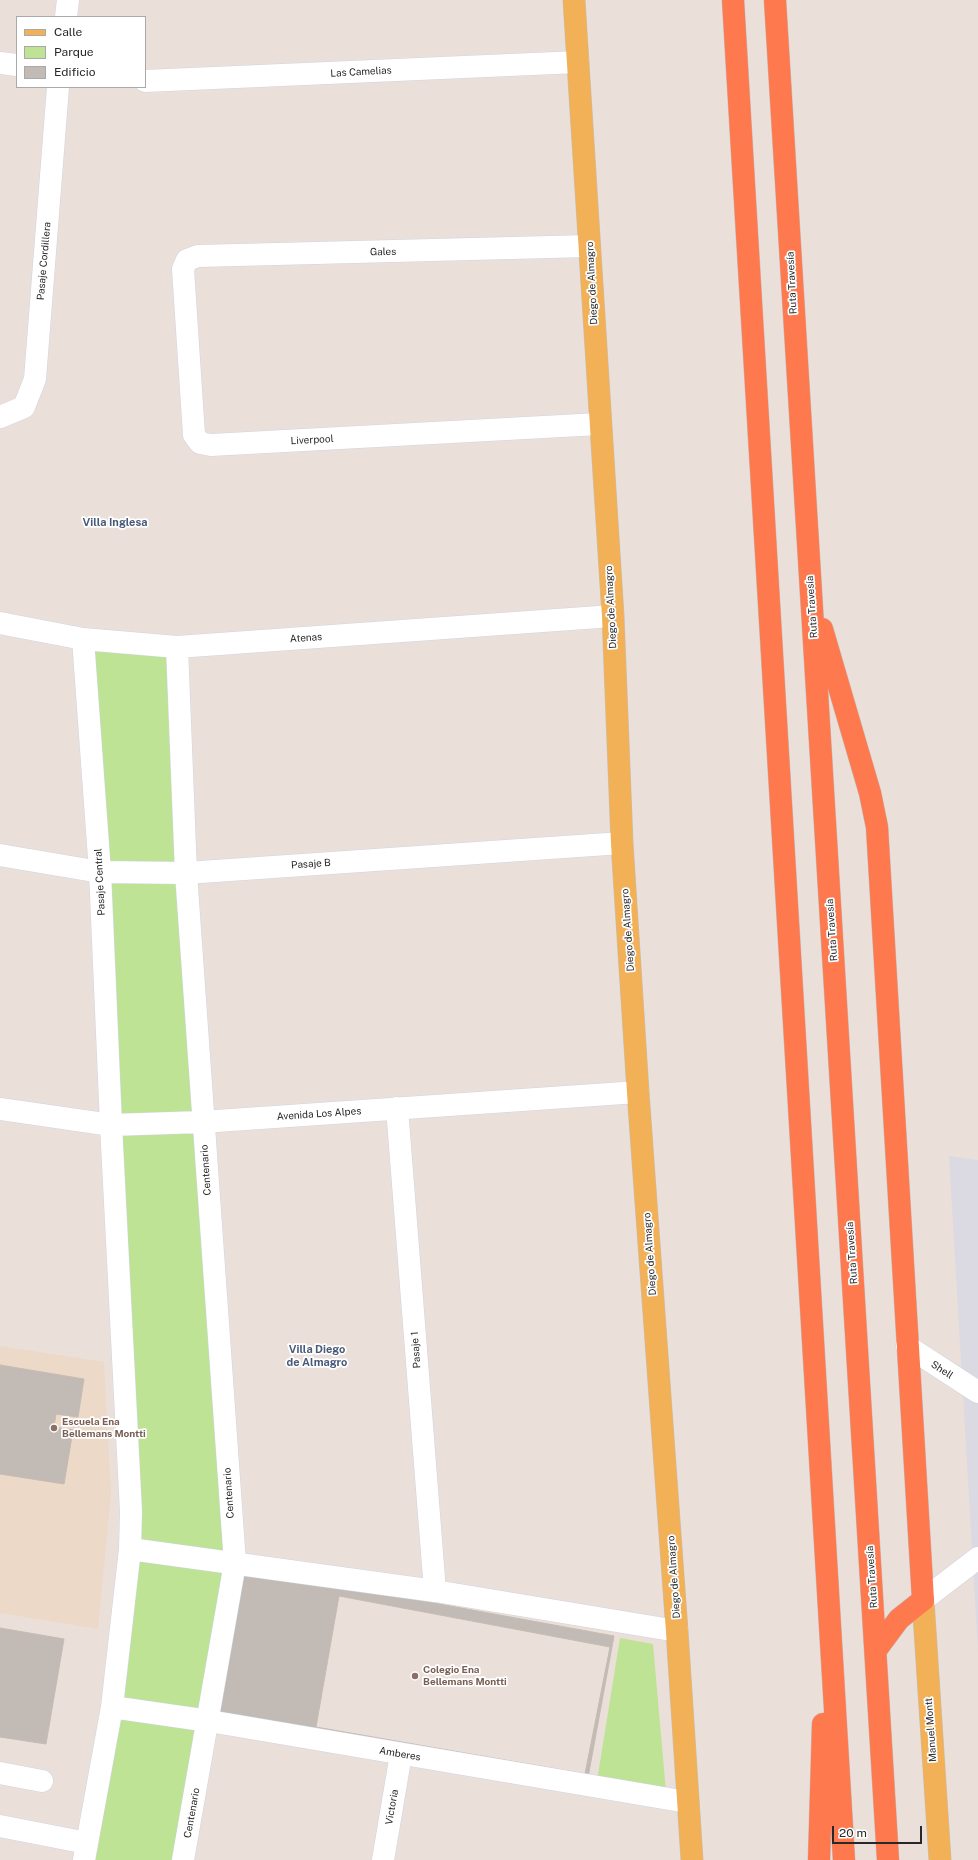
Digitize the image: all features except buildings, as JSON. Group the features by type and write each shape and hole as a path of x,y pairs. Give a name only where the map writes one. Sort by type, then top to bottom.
{"highway":[{"path":"733,0 844,1860"},
{"name":"Ruta Travesía","path":"775,0 888,1860"},
{"path":"811,593 863,767 877,828 922,1600 899,1619 876,1650"},
{"path":"819,1860 826,1571"}],"main road":[{"name":"Diego de Almagro","path":"574,0 590,246 599,424 613,616 622,843 638,1092 678,1631 687,1802 692,1860"},
{"name":"Manuel Montt","path":"922,1600 940,1860"}],"street":[{"path":"66,16 68,0"},
{"path":"0,62 16,65"},
{"name":"Las Camelias","path":"146,81 578,62"},
{"name":"Pasaje Cordillera","path":"0,417 24,407 35,379 58,88"},
{"name":"Gales","path":"183,269 187,260 198,256 590,246"},
{"name":"Liverpool","path":"183,269 194,435 200,443 211,445 599,424"},
{"name":"Atenas","path":"0,623 83,639 177,647 613,616"},
{"name":"Pasaje Central","path":"83,639 100,872 111,1125"},
{"path":"177,647 186,873 202,1122"},
{"name":"Pasaje B","path":"0,855 100,872 186,873 622,843"},
{"name":"Avenida Los Alpes","path":"0,1109 111,1125 202,1122 638,1092"},
{"name":"Pasaje 1","path":"397,1108 435,1591"},
{"name":"Centenario","path":"183,1860 235,1563 202,1122"},
{"path":"0,1826 86,1852 112,1707 130,1549 131,1512 111,1125"},
{"name":"Shell","path":"907,1346 978,1392"},
{"path":"130,1549 435,1591 678,1631"},
{"path":"922,1600 978,1558"},
{"name":"Amberes","path":"112,1707 208,1721 687,1802"},
{"name":"Victoria","path":"383,1860 401,1754"},
{"path":"0,1773 42,1781"}],"shaded area":[{"path":"949,1156 978,1160 978,1651"},
{"name":"Escuela Ena Bellemans Montti","path":"0,1346 104,1362 111,1494 98,1629 0,1613"}],"green space":[{"path":"91,647 171,653 228,1563 176,1860 91,1860 137,1549"},
{"path":"620,1638 653,1644 666,1792 597,1781"}],"place":[{"name":"Escuela Ena Bellemans Montti","path":"54,1428"},
{"name":"Colegio Ena Bellemans Montti","path":"415,1676"}],"district":[{"name":"Villa Inglesa","path":"115,523"},
{"name":"Villa Diego de Almagro","path":"317,1356"}]}
